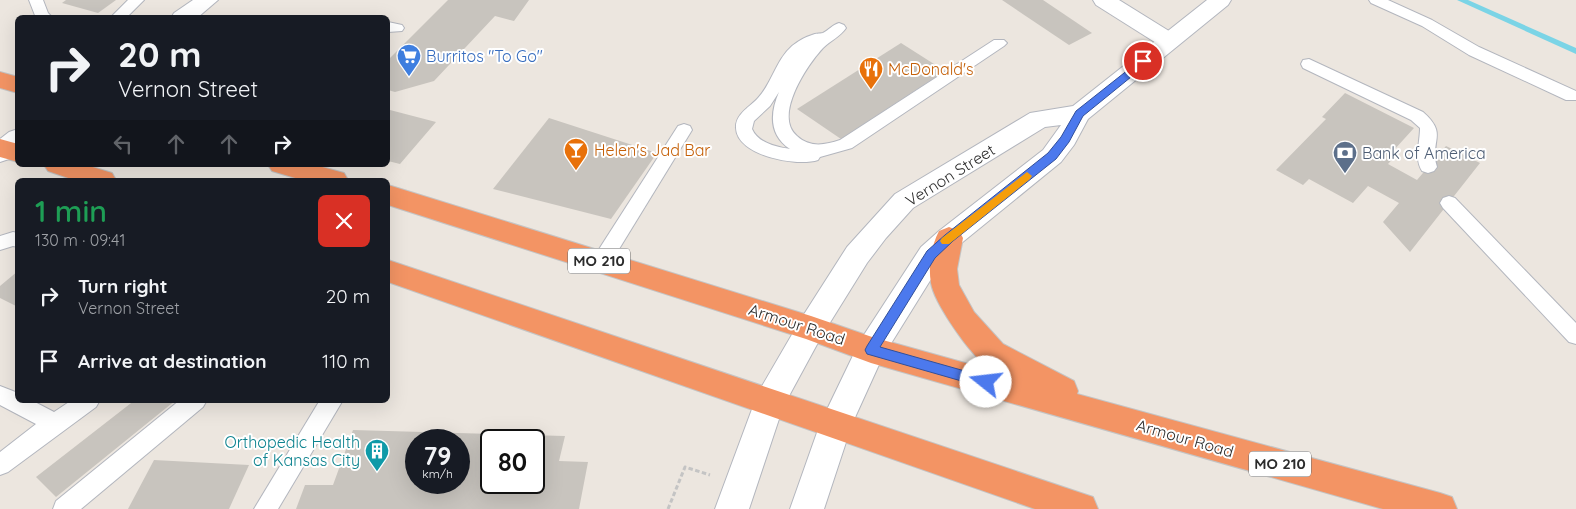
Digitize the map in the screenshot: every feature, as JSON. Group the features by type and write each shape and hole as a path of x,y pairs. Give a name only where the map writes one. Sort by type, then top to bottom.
{"highway":[{"path":"0,80 15,84"},
{"path":"63,167 97,178"},
{"path":"288,167 328,178"},
{"name":"Armour Road","path":"390,196 811,328 871,350 1440,509"},
{"path":"949,238 943,270 945,286 964,321 992,353 1017,368 1120,420"},
{"path":"390,272 1081,509"}],"main road":[{"path":"186,15 207,0"},
{"path":"1104,0 1169,41"},
{"path":"807,509 836,424 871,350 931,255 949,238 1052,156 1065,139 1079,114 1220,0"},
{"name":"Vernon Street","path":"732,509 769,403 811,328 857,255 876,230 904,201 1039,119 1079,114"}],"lane":[{"path":"36,0 42,15"},
{"path":"120,15 137,0"},
{"path":"1376,0 1428,23 1474,51 1572,96"},
{"path":"829,151 801,148 791,142 782,130 780,115 784,100 805,60 815,47 838,28 801,47 792,55 764,102 746,120 744,129 748,137 756,143 779,153 808,156 829,151 846,144 999,43"},
{"path":"1309,64 1417,116 1428,126 1430,133 1425,160 1428,167"},
{"path":"601,262 684,130"},
{"path":"1449,203 1576,336"},
{"path":"0,242 15,239"},
{"path":"0,394 15,402"},
{"path":"17,403 55,423"},
{"path":"0,465 85,403"},
{"path":"64,509 192,403"},
{"path":"265,509 330,403"}],"path":[{"path":"668,509 684,467 719,477"}],"building":[{"path":"66,0 116,0 98,13 62,3"},
{"path":"448,0 529,0 514,21 495,16 434,81 395,92 390,91 390,58"},
{"path":"1002,0 1043,0 1092,33 1069,45"},
{"name":"McDonald's","path":"901,43 945,71 841,139 797,109"},
{"name":"Bank of America","path":"1345,93 1414,128 1394,150 1398,153 1388,164 1417,180 1446,146 1480,163 1410,252 1383,222 1399,203 1368,186 1353,203 1309,179 1303,185 1276,170 1326,119 1322,117"},
{"path":"390,110 436,122 400,164 390,162"},
{"name":"Helen's Jad Bar","path":"549,118 657,153 611,219 493,189"},
{"path":"15,274 15,306 0,298 0,286"},
{"path":"131,403 172,403 56,497 36,477"},
{"name":"Orthopedic Health of Kansas City","path":"353,430 405,431 405,494 470,494 470,433 480,434 480,494 545,494 545,435 565,436 559,461 588,462 579,509 296,509 305,485 333,485"},
{"path":"154,460 249,465 229,509 128,509"}],"waterway":[{"path":"1461,0 1576,51"}],"slow traffic":[{"path":"945,241 1027,176"}],"place":[{"name":"Burritos \"To Go\"","path":"409,77"},
{"name":"McDonald's","path":"871,90"},
{"name":"Helen's Jad Bar","path":"576,171"},
{"name":"Bank of America","path":"1345,174"},
{"name":"Orthopedic Health of Kansas City","path":"377,472"}],"route":[{"path":"986,382 871,350 931,255 949,238 1052,156 1065,139 1079,114 1143,61"}]}
